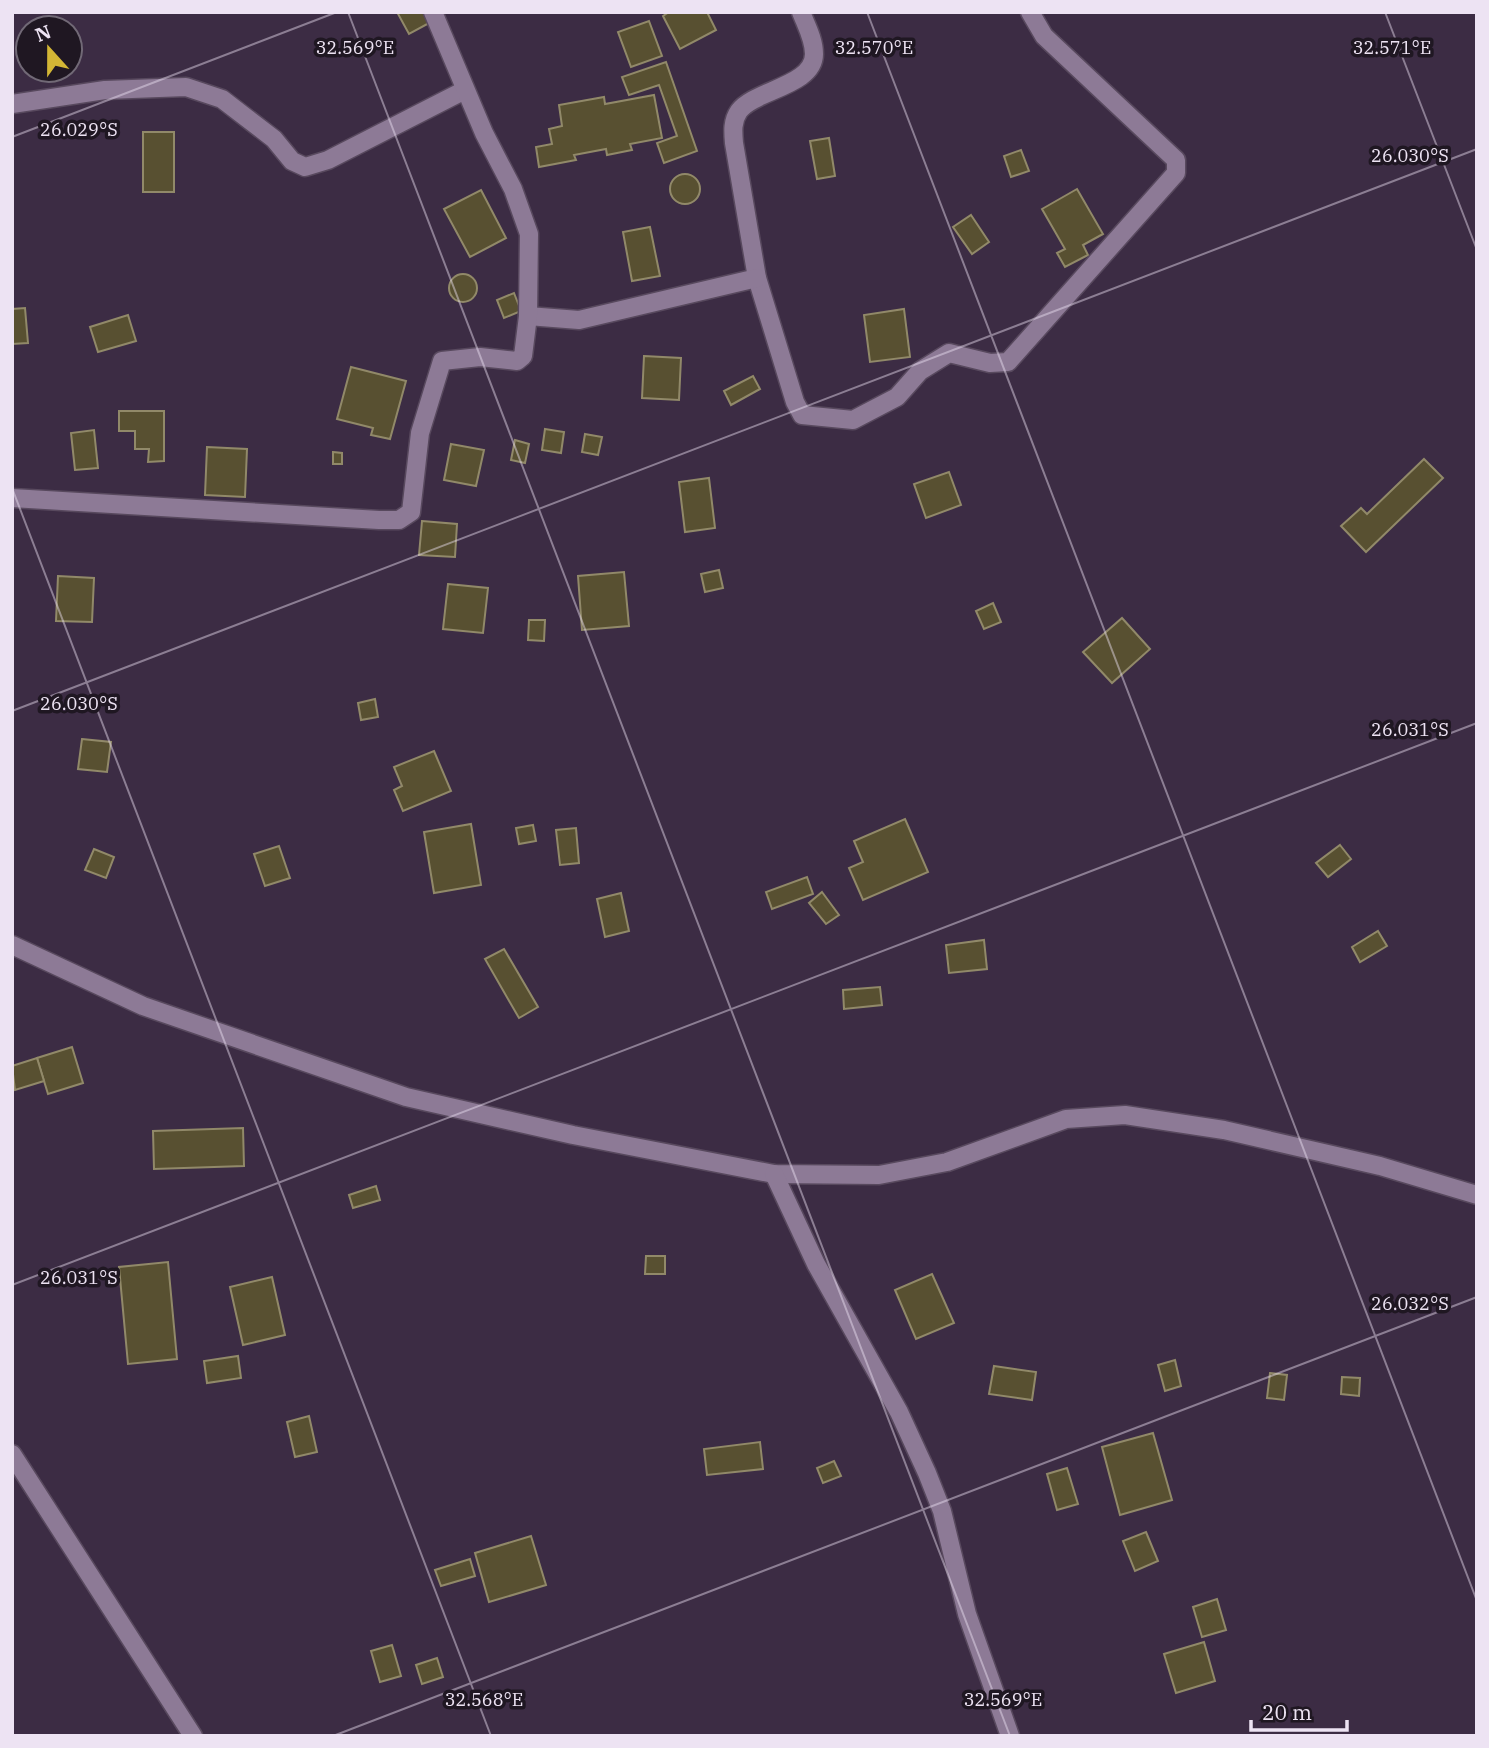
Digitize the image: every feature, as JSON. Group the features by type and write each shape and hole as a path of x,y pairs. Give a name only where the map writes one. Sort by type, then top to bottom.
{"street":[{"path":"12,498 399,520 411,512 421,433 442,361 480,357 517,361 523,356 528,316 530,249 527,227 433,12"},
{"path":"801,12 812,40 814,57 806,73 739,110 733,125 757,278 795,402 802,415 853,420 897,397 920,371 949,353 990,363 1008,362 1176,173 1176,160 1044,36 1030,12"},
{"path":"12,104 105,90 186,87 222,99 274,139 292,161 306,167 328,160 465,90"},
{"path":"528,316 579,320 757,278"},
{"path":"12,945 143,1006 406,1097 573,1135 775,1174 879,1175 947,1162 1066,1119 1125,1115 1224,1130 1380,1166 1477,1195"},
{"path":"775,1174 816,1264 899,1412 927,1473 942,1511 967,1614 1010,1736"},
{"path":"12,1454 193,1735"}],"building":[{"path":"397,12 426,12 431,22 409,34"},
{"path":"669,12 707,12 716,30 680,49 663,16"},
{"path":"649,21 662,56 631,67 618,32"},
{"path":"666,62 697,151 664,163 657,143 677,136 659,85 629,95 622,77"},
{"path":"654,95 662,138 630,144 632,150 607,155 606,149 574,155 576,160 539,167 536,147 552,144 549,129 562,126 559,105 604,97 605,104"},
{"path":"143,132 174,132 174,192 143,192"},
{"path":"829,138 835,176 817,179 810,141"},
{"path":"1021,150 1029,171 1011,177 1004,156"},
{"path":"685,174 695,179 700,189 695,199 685,204 675,199 670,189 675,179"},
{"path":"1077,189 1103,234 1083,245 1088,255 1065,267 1057,253 1065,249 1042,209"},
{"path":"481,190 506,238 470,257 444,209"},
{"path":"971,215 989,242 972,254 953,227"},
{"path":"650,227 660,276 632,281 623,232"},
{"path":"463,274 473,278 477,288 473,298 463,302 453,298 449,288 453,278"},
{"path":"514,293 521,311 504,318 497,300"},
{"path":"25,308 28,343 12,344 12,309"},
{"path":"904,309 910,357 870,362 864,315"},
{"path":"128,315 136,341 98,352 90,327"},
{"path":"644,356 681,358 679,400 642,398"},
{"path":"351,367 406,381 390,439 371,435 373,428 337,419"},
{"path":"753,376 760,389 731,405 724,391"},
{"path":"119,411 164,411 164,461 148,462 149,449 135,449 135,431 119,431"},
{"path":"545,429 564,432 561,453 542,450"},
{"path":"94,430 98,468 75,470 71,433"},
{"path":"585,434 602,437 598,455 582,452"},
{"path":"515,440 529,444 525,463 511,460"},
{"path":"451,444 484,450 476,486 444,480"},
{"path":"207,447 247,449 245,497 205,495"},
{"path":"333,452 342,453 342,464 333,464"},
{"path":"1424,459 1443,478 1366,552 1341,526 1361,508 1367,514"},
{"path":"949,472 961,505 926,518 914,484"},
{"path":"709,478 715,528 685,532 679,482"},
{"path":"422,521 457,524 455,557 419,555"},
{"path":"719,570 723,588 705,592 701,574"},
{"path":"624,572 629,626 582,630 578,576"},
{"path":"58,576 94,578 92,622 56,621"},
{"path":"448,584 488,588 483,633 443,629"},
{"path":"993,603 1001,622 984,629 976,611"},
{"path":"1122,618 1150,649 1112,683 1083,652"},
{"path":"529,620 545,620 544,641 528,640"},
{"path":"375,699 378,717 361,720 358,703"},
{"path":"82,739 111,742 107,772 78,769"},
{"path":"434,751 451,791 403,811 394,790 402,786 394,767"},
{"path":"905,819 928,872 863,900 849,868 863,862 854,841"},
{"path":"471,824 481,885 434,893 424,832"},
{"path":"533,825 536,841 519,844 516,828"},
{"path":"576,828 579,863 560,865 556,830"},
{"path":"1340,845 1351,859 1328,877 1316,863"},
{"path":"279,846 290,878 265,886 254,854"},
{"path":"94,849 114,857 106,878 85,870"},
{"path":"807,877 813,894 772,909 766,892"},
{"path":"822,892 839,915 826,924 809,903"},
{"path":"621,893 629,931 605,937 597,899"},
{"path":"1378,931 1387,946 1360,962 1352,947"},
{"path":"984,940 987,969 949,973 946,945"},
{"path":"504,949 538,1007 519,1018 485,959"},
{"path":"880,987 882,1005 844,1009 843,990"},
{"path":"72,1047 83,1083 48,1094 37,1058"},
{"path":"37,1058 44,1081 15,1090 12,1066"},
{"path":"243,1128 244,1166 154,1169 153,1131"},
{"path":"376,1186 380,1200 353,1208 349,1195"},
{"path":"646,1256 665,1256 665,1274 645,1274"},
{"path":"168,1262 177,1359 128,1364 119,1267"},
{"path":"932,1274 954,1323 916,1339 895,1290"},
{"path":"272,1277 285,1335 243,1345 230,1287"},
{"path":"238,1356 241,1378 207,1383 204,1361"},
{"path":"1175,1360 1181,1386 1165,1391 1158,1365"},
{"path":"994,1366 1036,1372 1032,1400 989,1394"},
{"path":"1270,1373 1287,1375 1284,1400 1267,1398"},
{"path":"1342,1377 1360,1378 1359,1396 1341,1394"},
{"path":"309,1416 317,1452 295,1457 287,1422"},
{"path":"1153,1433 1172,1500 1120,1515 1102,1447"},
{"path":"760,1442 763,1469 707,1475 704,1449"},
{"path":"834,1461 841,1476 823,1483 817,1468"},
{"path":"1067,1468 1078,1504 1057,1510 1047,1474"},
{"path":"1146,1532 1158,1561 1135,1571 1123,1541"},
{"path":"531,1536 546,1585 489,1602 475,1553"},
{"path":"470,1559 475,1576 441,1586 435,1570"},
{"path":"1217,1599 1226,1630 1202,1637 1193,1607"},
{"path":"1204,1642 1215,1681 1176,1693 1164,1654"},
{"path":"392,1645 401,1676 380,1682 371,1651"},
{"path":"437,1658 443,1677 422,1684 416,1665"}]}
